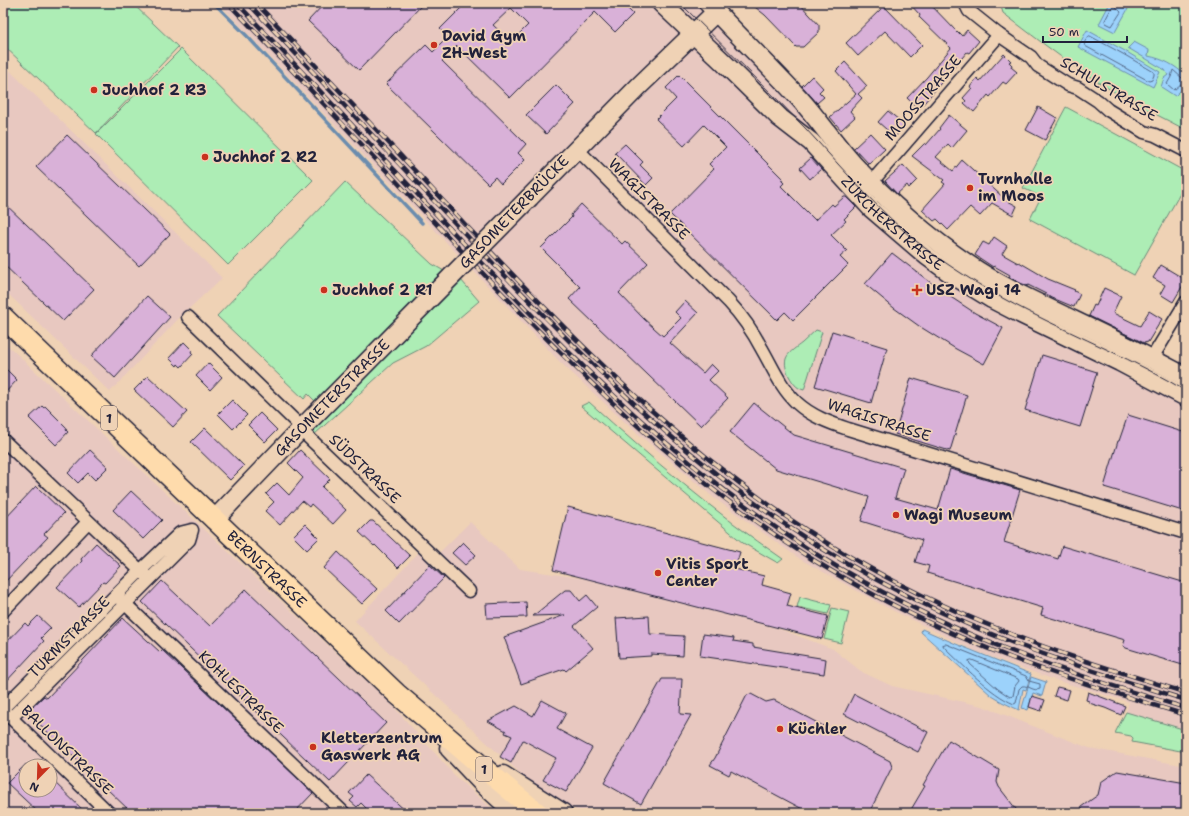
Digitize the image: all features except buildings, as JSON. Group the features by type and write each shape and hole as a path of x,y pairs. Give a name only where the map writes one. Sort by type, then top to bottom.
{"main road":[{"name":"ZÜRCHERSTRASSE","path":"661,3 780,118 811,142 871,208 927,256 953,275 992,299 1120,362 1186,397"},
{"name":"ZÜRCHERSTRASSE","path":"712,7 778,75 816,117 840,148 870,182 930,237 970,266 1023,296 1152,358 1186,378"},
{"path":"577,148 693,34 712,7"},
{"name":"GASOMETERBRÜCKE","path":"452,276 577,148"},
{"name":"GASOMETERSTRASSE","path":"214,520 301,429 452,276"},
{"name":"BERNSTRASSE","path":"3,317 397,694 493,777 538,813"},
{"path":"397,694 483,784 515,813"},
{"path":"432,723 496,770 563,813"}],"street":[{"name":"SCHULSTRASSE","path":"965,3 969,11 999,35 1031,57 1038,66 1068,85 1078,88 1098,101 1108,110 1144,132 1155,135 1186,151"},
{"name":"MOOSSTRASSE","path":"870,182 876,177 999,35"},
{"name":"WAGISTRASSE","path":"577,148 735,308 757,340 782,385 797,403 813,415 841,427 1186,533"},
{"path":"1152,358 1186,302"},
{"name":"SÜDSTRASSE","path":"188,317 297,423 306,434 469,591"},
{"path":"3,440 150,579"},
{"path":"3,611 88,522"},
{"name":"TURMSTRASSE","path":"192,530 189,540 150,579 5,714 140,570 180,532 192,530"},
{"name":"KOHLESTRASSE","path":"116,594 344,813"},
{"name":"BALLONSTRASSE","path":"5,714 109,813"}],"shaded area":[{"path":"219,3 718,3 910,211 961,250 1161,354 1186,370 1186,730 1126,712 1129,702 1055,680 973,650 884,606 800,559 714,498 630,427 560,362"},
{"path":"3,64 222,278 181,316 110,392 3,289"},
{"path":"3,341 392,705 457,778 497,813 3,813"},
{"path":"470,522 520,569 607,582 774,627 833,649 862,672 892,686 982,706 1089,748 1186,766 1186,813 771,813 758,807 755,813 583,813 537,789 355,621 419,552 439,553"}],"green space":[{"name":"Juchhof 2 R3","path":"3,3 132,3 178,47 96,133 3,45"},
{"path":"1000,3 1186,3 1186,130 1105,87 1075,67 1003,13"},
{"name":"Juchhof 2 R2","path":"181,49 313,180 228,265 96,134"},
{"path":"1066,107 1186,172 1186,183 1134,275 1030,219 1041,197 1023,188"},
{"name":"Juchhof 2 R1","path":"345,182 432,264 444,271 315,401 308,394 304,399 217,316"},
{"path":"461,280 479,301 426,346 393,363 314,435 312,432"},
{"path":"816,330 822,332 804,390 797,387 790,379 785,364 787,356"},
{"path":"589,402 683,484 732,523 783,559 778,563 743,543 581,406"},
{"path":"800,597 831,605 828,614 797,607"},
{"path":"832,608 849,612 841,643 824,639"},
{"path":"1126,712 1186,730 1186,752 1132,742 1133,738 1131,736 1115,733"}],"water":[{"path":"1110,3 1116,3 1128,9 1115,32 1099,24"},
{"path":"1087,30 1160,72 1153,87 1078,47"},
{"path":"1134,42 1149,50 1148,56 1168,63 1186,76 1186,85 1175,96 1161,87 1164,78 1168,75 1165,70 1128,48"},
{"path":"922,629 1031,674 1026,690 1023,689 1019,710 992,696 921,632"},
{"path":"1031,677 1046,682 1042,696 1033,693 1028,710 1022,708"}],"waterway":[{"path":"214,3 246,35 422,223"}],"tram line":[{"path":"680,3 791,113 850,178 896,224 930,252 977,283 1014,304 1127,359 1186,391"}],"railway":[{"path":"228,3 471,261 551,343 633,422 720,495 767,529 838,575 862,589 936,626 987,648 1055,674 1186,715"},
{"path":"237,3 498,279 587,370 681,456 731,495 784,533 839,568 903,603 947,624 991,643 1056,667 1186,708"},
{"path":"248,3 551,323 636,406 726,482 774,517 823,549 869,576 942,612 991,634 1037,652 1186,700"},
{"path":"256,3 561,324 650,409 696,449 744,487 847,555 884,576 942,605 1046,648 1186,693"}],"place":[{"name":"David Gym ZH-West","path":"434,45"},
{"name":"Juchhof 2 R3","path":"94,90"},
{"name":"Juchhof 2 R2","path":"205,157"},
{"name":"Turnhalle im Moos","path":"970,188"},
{"name":"Juchhof 2 R1","path":"324,290"},
{"name":"USZ Wagi 14","path":"917,290"},
{"name":"Wagi Museum","path":"896,515"},
{"name":"Vitis Sport Center","path":"658,573"},
{"name":"Küchler","path":"780,729"},
{"name":"Kletterzentrum Gaswerk AG","path":"313,747"}]}
